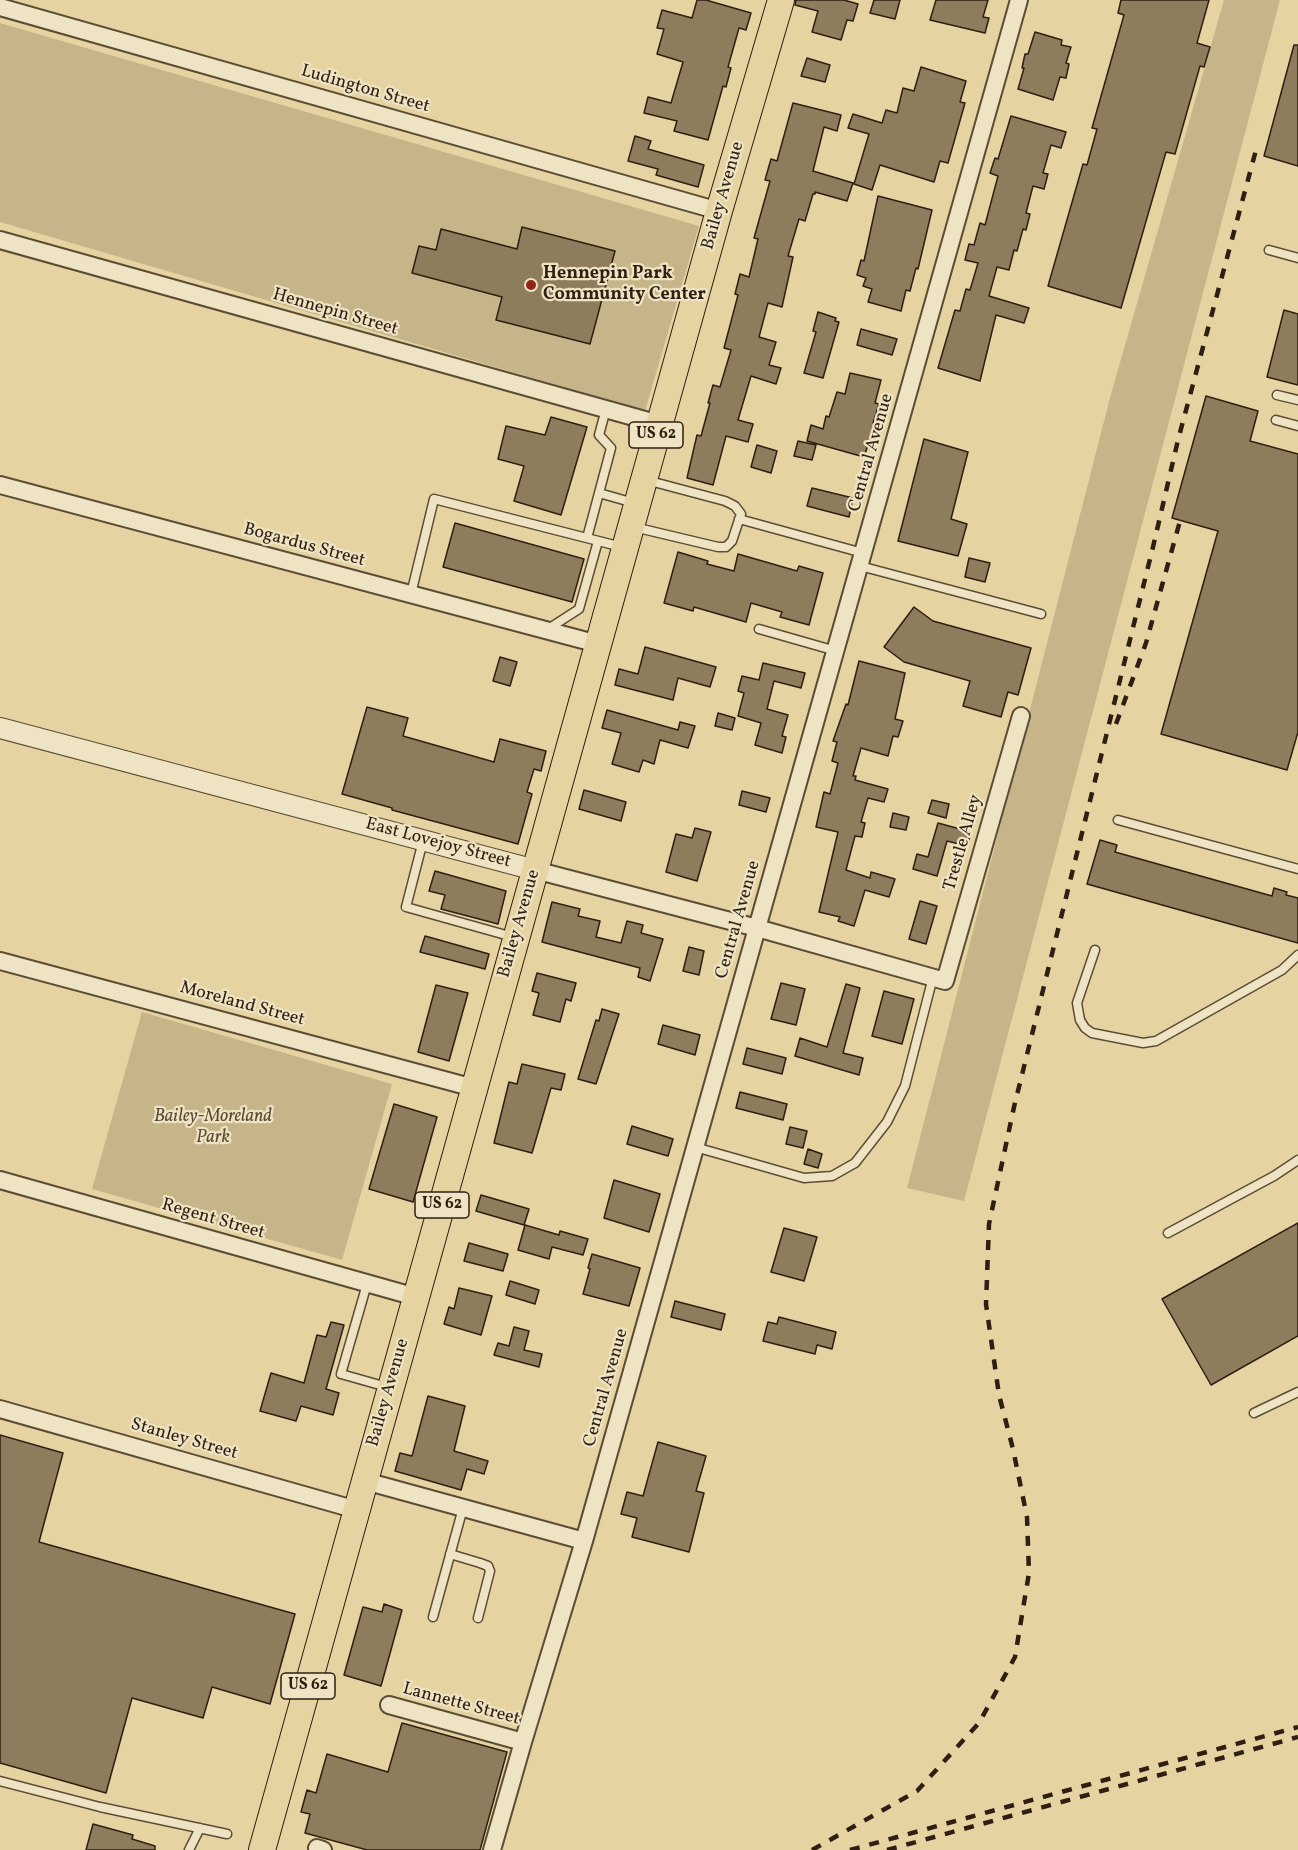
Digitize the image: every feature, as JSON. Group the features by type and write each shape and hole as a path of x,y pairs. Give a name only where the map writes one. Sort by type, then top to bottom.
{"main road":[{"name":"Bailey Avenue","path":"265,1841 659,424 781,0"}],"street":[{"name":"Central Avenue","path":"492,1850 584,1541 1019,0"},
{"name":"Ludington Street","path":"0,7 719,211"},
{"name":"Hennepin Street","path":"0,240 659,424"},
{"name":"Bogardus Street","path":"0,485 598,644"},
{"name":"Trestle Alley","path":"939,979 1021,716"},
{"name":"East Lovejoy Street","path":"0,728 757,928 939,979"},
{"name":"Moreland Street","path":"0,961 474,1088"},
{"name":"Regent Street","path":"0,1180 416,1298"},
{"name":"Stanley Street","path":"0,1409 357,1510"},
{"path":"365,1481 584,1541"},
{"name":"Lannette Street","path":"389,1705 523,1742"}],"lane":[{"path":"1269,250 1298,258"},
{"path":"1277,395 1298,400"},
{"path":"587,538 611,448 599,435 606,410"},
{"path":"1276,420 1298,426"},
{"path":"599,493 631,526 718,547 726,547 732,542 741,514 735,506 725,501 644,479"},
{"path":"411,594 434,500 598,541 631,526"},
{"path":"739,519 1041,614"},
{"path":"548,630 579,609 598,541"},
{"path":"759,629 836,651"},
{"path":"1118,820 1298,869"},
{"path":"423,840 406,906 516,938"},
{"path":"1095,950 1077,1003 1080,1020 1092,1033 1143,1043 1156,1041 1282,970 1298,955"},
{"name":"Trestle Alley","path":"695,1147 804,1178 832,1176 855,1162 887,1122 904,1086 939,979"},
{"path":"1168,1233 1274,1176 1298,1160"},
{"path":"368,1284 342,1374 391,1388"},
{"path":"1254,1413 1298,1392"},
{"path":"433,1617 463,1508"},
{"path":"450,1554 488,1566 490,1571 478,1618"},
{"path":"0,1781 100,1807 227,1834"},
{"path":"189,1850 200,1828"}],"green space":[{"path":"1224,0 1280,0 964,1201 907,1188 1111,394"},
{"path":"0,23 699,226 645,411 0,222"},
{"name":"Bailey-Moreland Park","path":"142,1012 392,1084 342,1260 92,1189"}],"building":[{"path":"697,0 706,0 751,13 746,30 739,28 728,67 731,68 726,87 723,86 708,140 674,131 677,121 644,113 648,97 671,103 683,62 657,54 664,29 657,28 662,10 692,18"},
{"path":"796,0 844,0 858,4 853,21 847,20 841,40 812,32 818,11 795,5"},
{"path":"874,0 900,0 895,19 870,13"},
{"path":"936,0 988,0 983,17 989,18 985,33 930,20"},
{"path":"1121,0 1209,0 1197,43 1210,47 1204,67 1200,66 1175,154 1166,152 1121,308 1048,286 1083,164 1087,165 1097,129 1092,128 1124,15 1118,13"},
{"path":"1035,32 1062,40 1061,45 1071,47 1066,63 1069,64 1066,78 1060,77 1053,100 1018,89 1025,54 1028,54"},
{"path":"1294,45 1298,45 1298,166 1264,156"},
{"path":"807,58 830,65 825,82 801,76"},
{"path":"921,67 966,81 960,102 965,103 948,163 940,161 934,182 880,165 872,190 854,184 869,134 848,128 853,114 882,123 886,110 897,113 903,88 914,91"},
{"path":"793,103 841,115 837,131 824,127 813,171 853,183 847,201 815,192 805,221 799,219 788,256 793,257 782,307 768,303 759,337 776,342 769,365 781,368 776,384 751,376 738,420 753,424 748,442 726,436 713,485 687,478 697,435 701,436 713,385 720,387 731,350 724,348 738,295 735,294 740,274 749,277 758,239 754,238 770,181 765,180 771,159 777,161"},
{"path":"1011,116 1066,132 1061,148 1051,145 1043,173 1048,174 1044,189 1033,186 1026,213 1030,214 1026,230 1023,229 1017,251 1014,250 1009,270 997,267 989,296 1029,308 1024,323 996,315 980,381 938,368 955,310 960,311 966,289 970,290 978,263 965,260 969,244 974,245 980,223 985,225 998,176 990,173 995,158 998,159"},
{"path":"635,136 651,141 648,149 704,165 698,187 656,175 658,169 628,161"},
{"path":"878,196 932,210 918,269 916,268 910,291 906,290 901,311 868,302 872,289 863,286 866,278 857,275 861,260 864,261"},
{"name":"Hennepin Park Community Center","path":"522,227 615,251 590,344 496,320 502,297 412,273 419,246 436,250 441,229 517,249"},
{"path":"1284,310 1298,314 1298,385 1267,377"},
{"path":"818,312 836,318 835,321 839,322 823,378 804,373 816,332 813,331"},
{"path":"861,329 897,339 892,355 857,345"},
{"path":"850,373 881,380 875,403 879,404 873,423 875,424 864,457 807,441 811,425 823,429 837,392 845,394"},
{"path":"1206,396 1258,411 1250,441 1298,454 1298,732 1287,770 1161,734 1218,531 1172,518"},
{"path":"551,417 587,427 561,515 514,501 524,466 498,459 506,426 545,435"},
{"path":"924,439 968,452 951,519 967,524 958,556 898,541"},
{"path":"798,441 816,445 812,460 794,456"},
{"path":"757,445 777,451 771,473 751,467"},
{"path":"812,488 853,498 849,517 807,506"},
{"path":"455,523 584,559 572,602 443,567"},
{"path":"678,552 708,561 707,564 734,571 738,554 797,571 799,566 823,573 809,625 780,617 782,612 751,603 746,622 694,607 693,611 664,603"},
{"path":"969,558 990,563 985,582 965,577"},
{"path":"914,607 933,621 1031,648 1018,695 1008,692 1001,717 963,706 970,681 904,662 884,647"},
{"path":"645,647 716,667 710,687 678,678 673,700 615,685 619,669 638,674"},
{"path":"500,657 517,662 510,686 493,681"},
{"path":"859,661 905,673 895,719 903,721 898,737 893,736 888,756 861,748 853,776 856,776 855,780 888,789 884,802 868,798 861,822 865,823 862,837 855,836 846,870 870,878 871,872 895,879 889,897 865,890 854,926 838,921 840,917 819,912 838,832 816,827 824,792 830,794 838,763 832,761 837,742 833,741 846,704 848,705"},
{"path":"763,663 805,673 801,688 774,681 767,709 788,715 782,736 786,737 782,753 755,745 761,723 738,716 744,693 738,691 742,676 759,680"},
{"path":"367,707 408,718 403,736 494,762 500,739 546,751 541,771 534,769 527,792 532,794 518,844 342,794"},
{"path":"607,710 678,730 680,722 695,726 688,748 660,740 654,764 643,760 639,772 612,764 621,733 602,728"},
{"path":"718,713 735,718 732,730 715,726"},
{"path":"584,790 626,802 621,821 579,809"},
{"path":"742,791 770,798 766,812 739,805"},
{"path":"932,800 949,804 946,818 928,813"},
{"path":"893,813 909,817 906,830 890,827"},
{"path":"938,823 971,832 967,846 947,841 937,876 913,869 917,854 928,857"},
{"path":"695,828 711,832 697,881 666,872 676,834 692,838"},
{"path":"1100,840 1117,845 1115,852 1272,896 1274,888 1287,892 1286,895 1298,898 1298,943 1087,884"},
{"path":"435,871 506,891 498,924 441,909 445,895 429,891"},
{"path":"920,901 937,906 926,944 909,939"},
{"path":"552,902 580,909 578,916 600,921 596,937 621,943 627,921 643,925 641,933 663,939 650,981 638,977 640,968 542,942"},
{"path":"425,936 489,954 485,969 420,952"},
{"path":"689,947 704,951 699,975 683,971"},
{"path":"537,973 576,983 571,1001 566,999 560,1022 533,1015 539,993 532,991"},
{"path":"781,983 805,989 796,1025 771,1019"},
{"path":"846,984 860,988 843,1053 863,1058 859,1075 795,1056 800,1038 827,1047"},
{"path":"436,985 468,993 449,1061 418,1052"},
{"path":"884,991 914,999 902,1044 872,1036"},
{"path":"602,1009 619,1014 596,1084 578,1079 596,1020 599,1021"},
{"path":"663,1025 700,1035 695,1055 658,1044"},
{"path":"747,1048 786,1058 782,1074 743,1064"},
{"path":"522,1064 565,1074 561,1090 551,1088 532,1153 494,1143 509,1082 517,1084"},
{"path":"740,1092 787,1104 783,1120 736,1108"},
{"path":"394,1104 437,1117 413,1202 369,1189"},
{"path":"632,1126 673,1139 668,1156 627,1144"},
{"path":"790,1127 807,1131 803,1148 786,1144"},
{"path":"808,1149 822,1154 818,1168 804,1164"},
{"path":"614,1180 660,1194 649,1232 604,1218"},
{"path":"481,1195 529,1209 524,1225 476,1211"},
{"path":"1298,1223 1298,1336 1211,1385 1162,1299"},
{"path":"525,1225 559,1235 560,1231 588,1239 583,1255 552,1247 549,1259 518,1250"},
{"path":"784,1228 817,1237 804,1281 771,1272"},
{"path":"469,1243 508,1254 503,1271 464,1261"},
{"path":"592,1254 640,1268 629,1306 583,1294"},
{"path":"510,1281 539,1290 535,1304 506,1295"},
{"path":"459,1288 492,1296 481,1335 444,1324 449,1307 454,1309"},
{"path":"675,1301 725,1314 721,1330 671,1317"},
{"path":"779,1317 836,1332 832,1349 817,1345 815,1354 763,1341 768,1322 777,1324"},
{"path":"331,1322 344,1325 326,1389 339,1393 333,1415 301,1406 296,1421 260,1411 271,1373 304,1383 317,1335 326,1337"},
{"path":"514,1327 529,1331 524,1350 542,1354 539,1367 494,1355 498,1343 509,1346"},
{"path":"428,1396 465,1406 454,1451 488,1461 484,1474 467,1469 461,1490 395,1471 400,1453 412,1456"},
{"path":"0,1435 63,1453 39,1542 295,1614 270,1704 212,1687 203,1718 132,1698 106,1793 0,1763"},
{"path":"658,1442 706,1456 696,1491 704,1493 689,1552 632,1537 637,1518 621,1514 627,1492 643,1496"},
{"path":"384,1604 402,1610 381,1686 344,1675 363,1607 382,1612"},
{"path":"402,1723 507,1752 480,1850 367,1850 305,1833 310,1814 301,1812 307,1790 316,1793 327,1754 388,1772"},
{"path":"93,1824 133,1835 132,1839 155,1846 155,1850 86,1850"}],"railway":[{"path":"812,1850 917,1791 979,1723 1015,1657 1029,1573 1027,1517 999,1395 986,1304 989,1224 1014,1107 1178,440 1256,150"},
{"path":"1116,724 1146,643 1180,521"},
{"path":"850,1850 1298,1727"},
{"path":"887,1850 1298,1737"}],"place":[{"name":"Hennepin Park Community Center","path":"531,285"}]}
